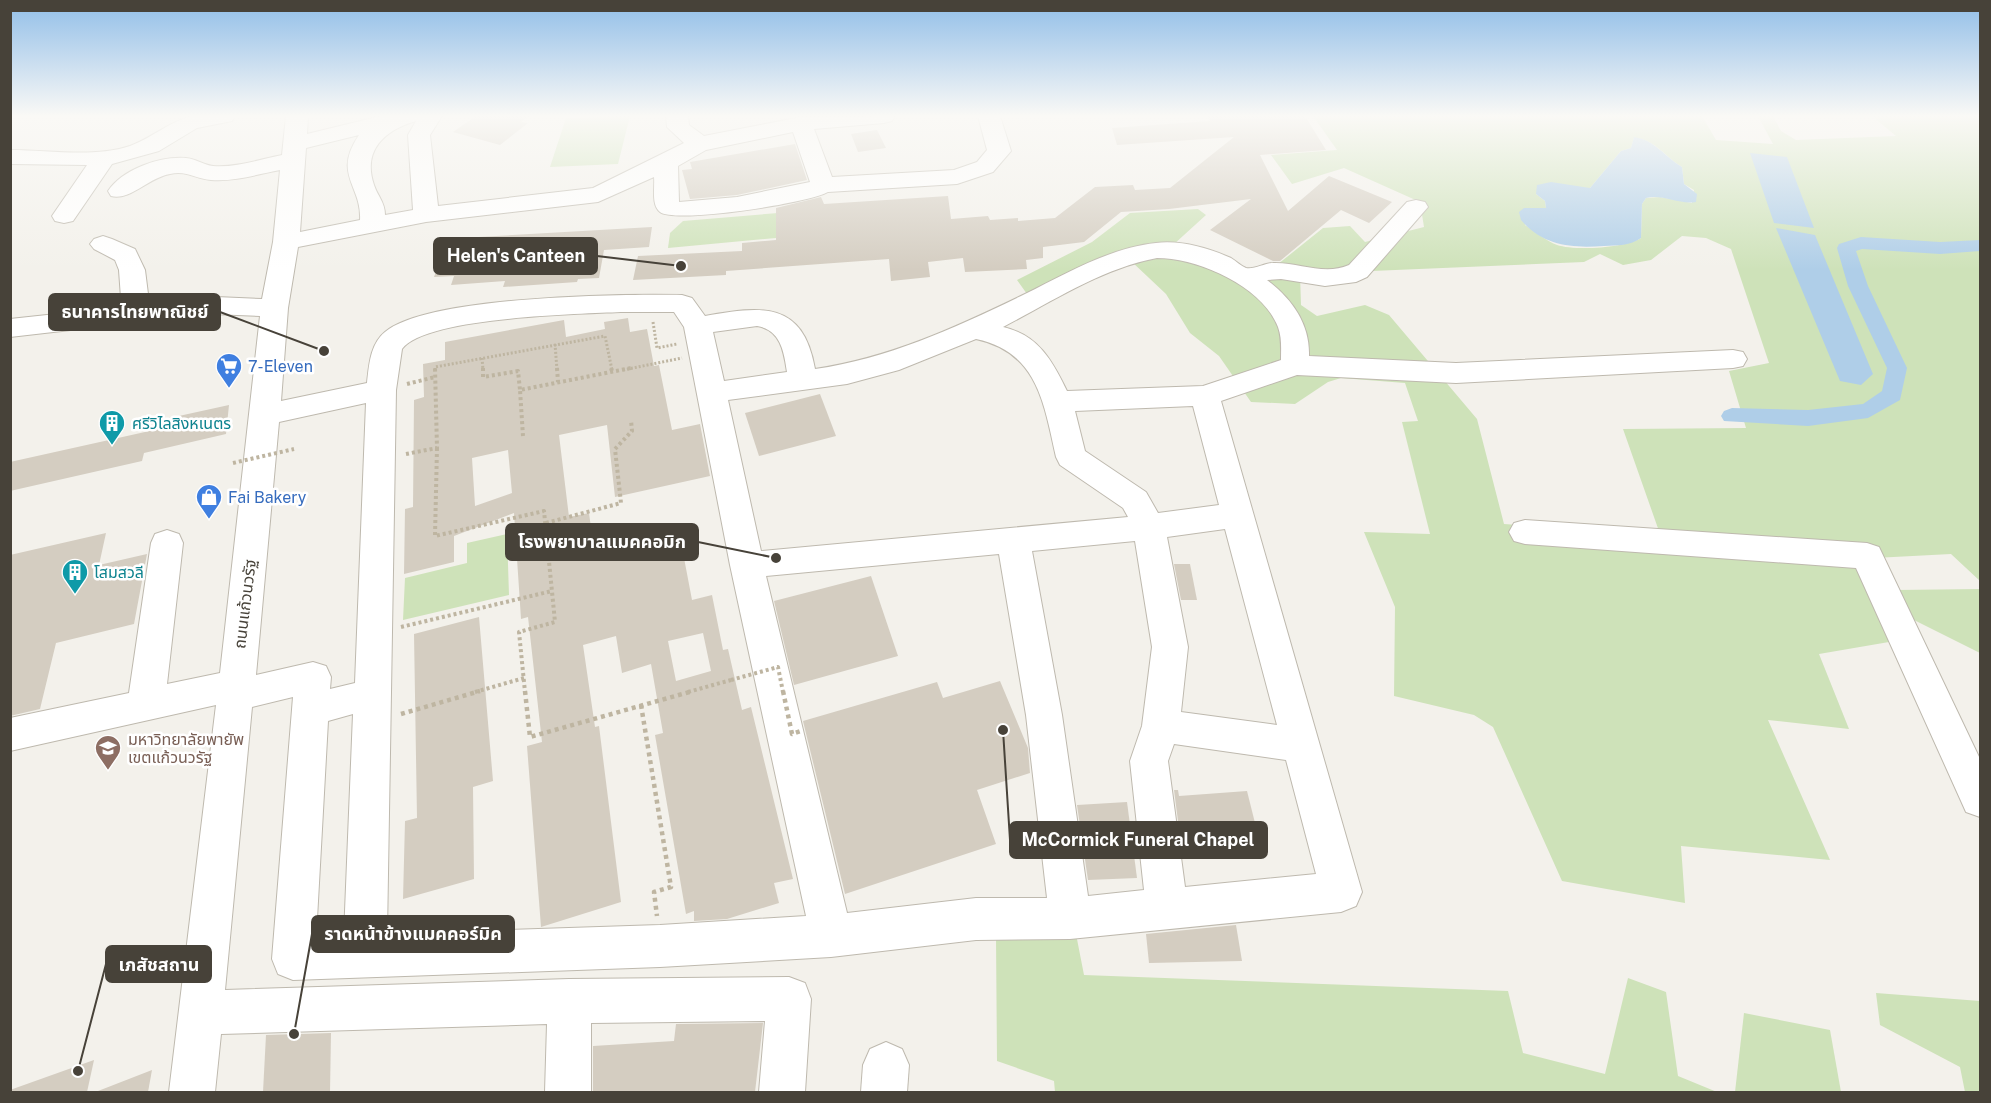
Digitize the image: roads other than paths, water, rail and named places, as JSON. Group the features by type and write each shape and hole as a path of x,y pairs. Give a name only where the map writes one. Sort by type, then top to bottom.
{"street":[{"path":"64,216 97,167"},
{"path":"120,191 124,183 135,177 170,167"},
{"path":"197,167 213,173 227,167"},
{"name":"ถนนแก้วนวรัฐ","path":"192,1092 234,690 266,414 274,308 286,242 293,167"},
{"path":"359,167 363,188 372,203 372,225"},
{"path":"422,167 426,214"},
{"path":"286,242 426,214 598,195 656,167"},
{"path":"666,167 667,206 674,210 737,204 814,190 823,185 957,177 984,167"},
{"path":"819,167 823,185"},
{"path":"1247,279 1271,271 1335,280 1350,275 1358,271 1416,207"},
{"path":"104,244 126,255 132,270 135,302"},
{"path":"710,393 803,381 889,363 974,330 1120,257 1146,251 1176,250 1201,255 1247,279 1271,297 1286,317 1294,338 1294,365"},
{"path":"10,328 88,319 135,302 274,308"},
{"path":"365,958 378,460 381,390 386,355 395,338 418,327 439,322 522,310 650,302 682,304 700,340 747,565 831,936"},
{"path":"700,340 769,317 789,329 801,358 803,381"},
{"path":"974,330 1004,336 1038,360 1058,401 1071,457 1135,500 1149,526 1170,647 1161,726 1149,761 1167,908"},
{"path":"1058,401 1205,396 1294,365 1456,373 1733,358"},
{"path":"266,414 381,390"},
{"path":"10,735 146,704 313,677 293,959 660,946 831,936 976,919 1070,918 1341,892 1205,396"},
{"path":"747,565 1149,526 1238,515"},
{"path":"1525,531 1867,556 1980,798"},
{"path":"1013,538 1044,715 1070,918"},
{"path":"146,704 166,543"},
{"path":"310,710 370,709"},
{"path":"1161,726 1301,745"},
{"path":"199,1013 570,1001 789,999 782,1092"},
{"path":"568,1092 570,1001"}],"water":[{"path":"1607,167 1682,167 1684,184 1697,194 1696,202 1690,203 1659,197 1646,198 1642,204 1641,238 1619,245 1581,247 1559,244 1539,236 1521,220 1519,212 1524,208 1546,208 1545,201 1536,194 1537,185 1551,182 1590,188"},
{"path":"1755,167 1791,167 1814,228 1774,223"},
{"path":"1776,228 1815,235 1873,374 1861,385 1840,381"}],"waterway":[{"path":"1732,416 1808,418 1868,411 1892,395 1897,368 1858,286 1846,248 1861,243 1940,248 1980,245"}],"place":[{"name":"Helen's Canteen","path":"681,266"},
{"name":"ธนาคารไทยพาณิชย์","path":"324,351"},
{"name":"7-Eleven","path":"229,389"},
{"name":"ศรีวิไลสิงหเนตร","path":"112,446"},
{"name":"Fai Bakery","path":"209,520"},
{"name":"โรงพยาบาลแมคคอมิก","path":"776,558"},
{"name":"โสมสวลี","path":"75,595"},
{"name":"McCormick Funeral Chapel","path":"1003,730"},
{"name":"มหาวิทยาลัยพายัพ เขตแก้วนวรัฐ","path":"108,771"},
{"name":"ราดหน้าข้างแมคคอร์มิค","path":"294,1034"},
{"name":"เภสัชสถาน","path":"78,1071"}]}
